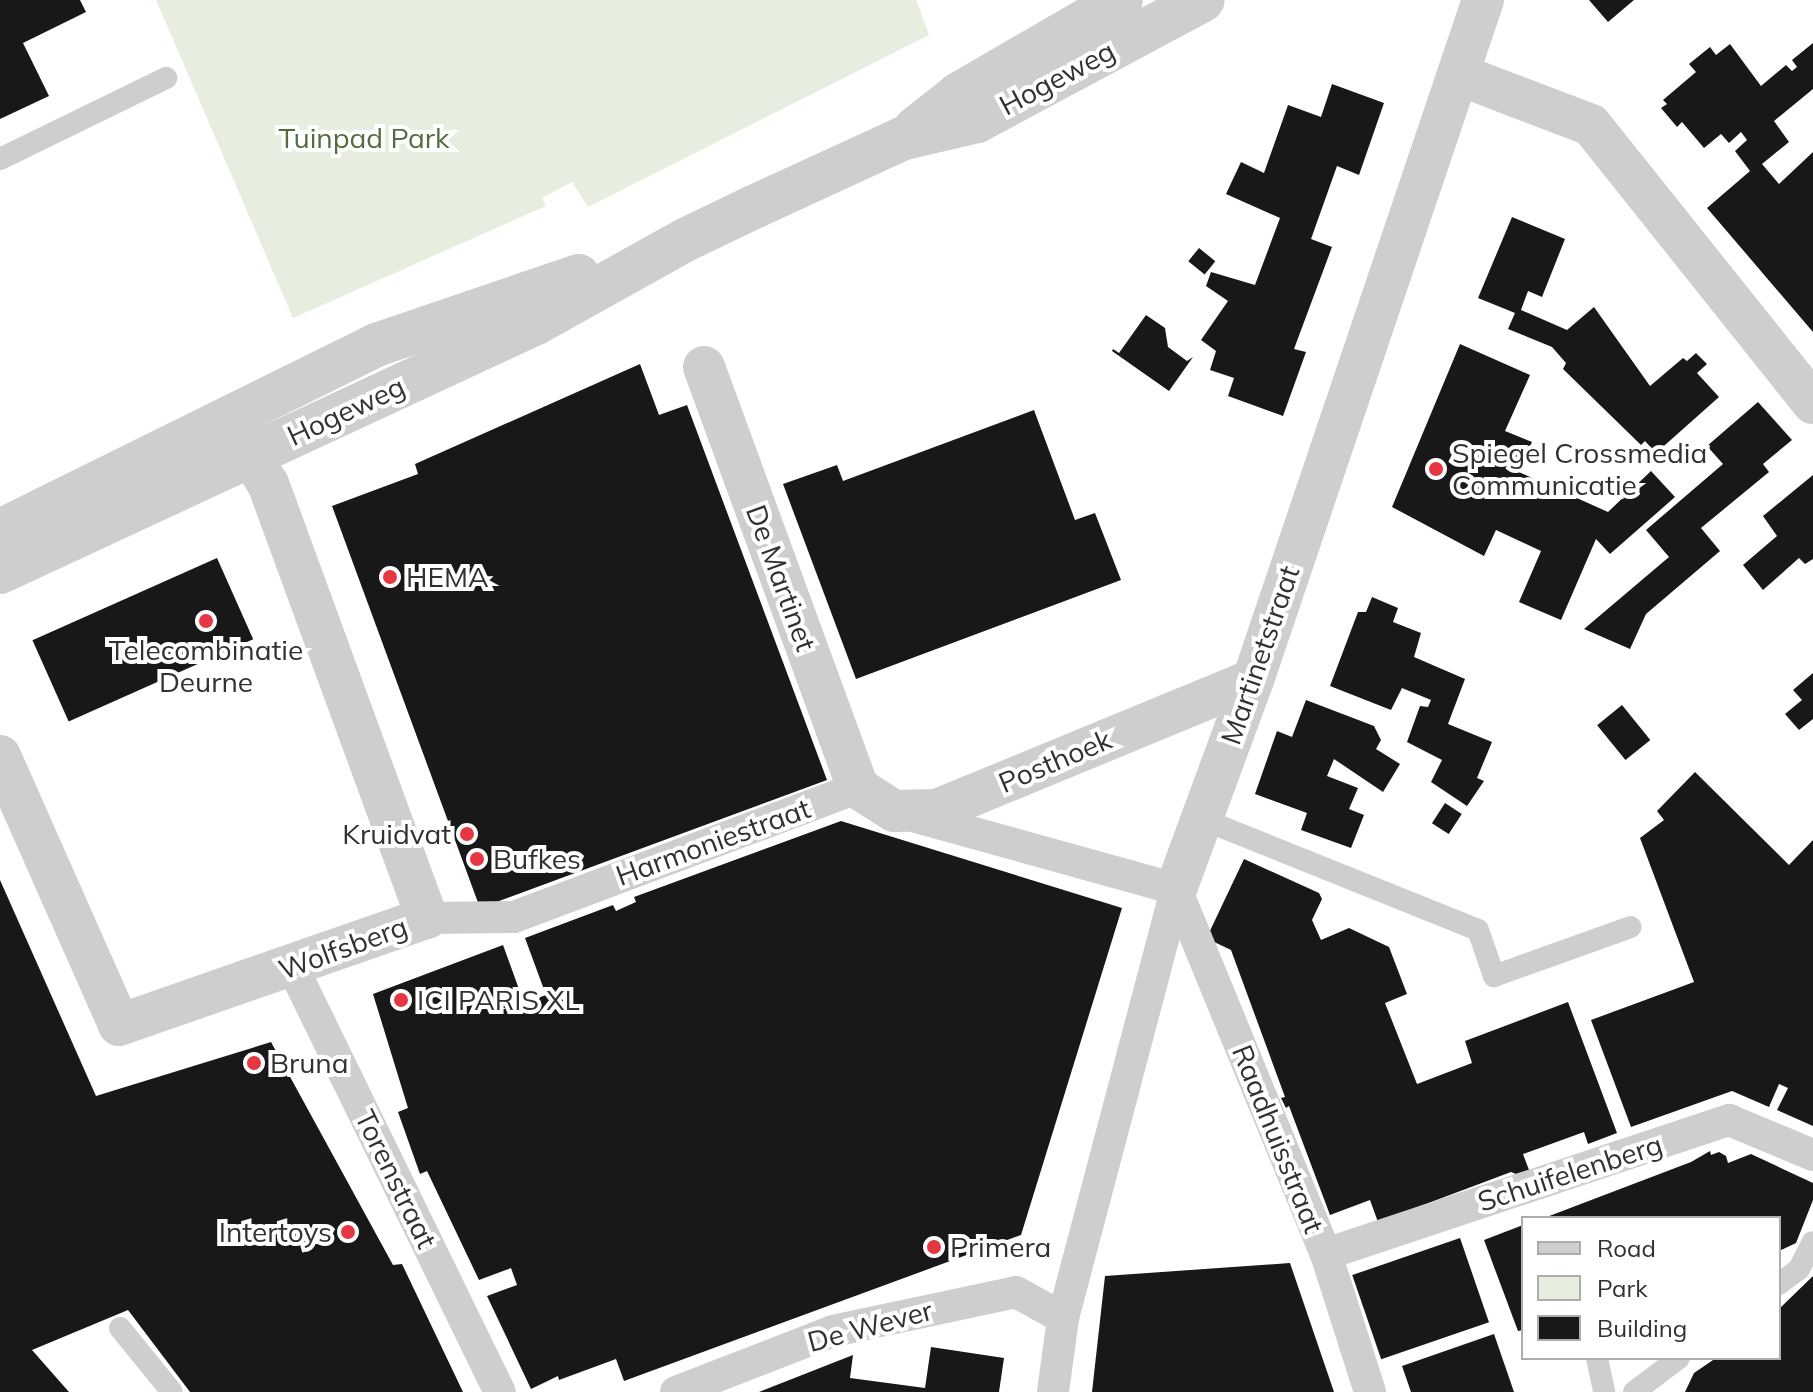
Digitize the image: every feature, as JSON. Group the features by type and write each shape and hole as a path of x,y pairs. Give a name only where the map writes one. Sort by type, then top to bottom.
{"street":[{"name":"Hogeweg","path":"904,138 959,94 1121,0"},
{"name":"Hogeweg","path":"0,572 240,438 376,345 687,239 904,138 977,121 1203,0"},
{"name":"Martinetstraat","path":"1053,1392 1063,1318 1176,889 1253,680 1483,0"},
{"path":"1460,75 1591,125 1813,403"},
{"name":"De Martinet","path":"704,367 858,788"},
{"name":"Hogeweg","path":"0,531 240,438"},
{"name":"Wolfsberg","path":"0,756 119,1025 427,918 268,484 240,438"},
{"name":"Posthoek","path":"894,811 937,810 1253,680"},
{"path":"858,788 894,811 1176,889"},
{"name":"Harmoniestraat","path":"427,918 514,917 858,788"},
{"name":"Raadhuisstraat","path":"1176,889 1326,1254 1370,1392"},
{"name":"Torenstraat","path":"292,966 500,1392"},
{"name":"Schuifelenberg","path":"1326,1254 1729,1120 1813,1155"},
{"name":"De Wever","path":"676,1392 833,1331 1016,1292 1063,1318"}],"lane":[{"path":"0,159 166,78"},
{"path":"1202,819 1478,930 1494,976 1631,927"},
{"path":"1781,1282 1799,1269 1813,1242"},
{"path":"120,1328 172,1392"},
{"path":"1597,1360 1604,1392"},
{"path":"1634,1392 1676,1360"}],"green space":[{"name":"Tuinpad Park","path":"156,0 916,0 929,35 588,207 572,182 542,198 546,206 293,318"}],"building":[{"path":"0,0 80,0 86,12 23,43 49,96 0,119"},
{"path":"1589,0 1634,0 1608,22"},
{"path":"1813,43 1813,89 1774,121 1789,142 1762,164 1779,184 1813,152 1813,332 1707,208 1750,171 1735,151 1747,140 1741,132 1729,143 1721,134 1704,148 1682,122 1677,127 1661,108 1667,104 1663,100 1696,72 1689,64 1710,47 1716,55 1730,44 1761,86 1786,65 1792,71 1797,67 1792,60"},
{"path":"1332,84 1384,103 1359,175 1337,166 1311,239 1332,247 1294,349 1306,352 1283,416 1228,396 1234,378 1210,370 1216,351 1201,340 1228,301 1206,286 1211,272 1255,285 1280,218 1226,194 1241,162 1264,173 1288,105 1321,117"},
{"path":"1512,217 1565,239 1542,297 1528,291 1521,310 1567,330 1594,307 1650,386 1683,358 1687,361 1696,353 1707,364 1697,373 1719,397 1656,453 1645,441 1641,445 1563,369 1566,363 1552,347 1508,329 1515,313 1478,298"},
{"path":"1199,248 1215,261 1205,274 1188,261"},
{"path":"1146,315 1165,328 1168,347 1187,361 1193,357 1169,391 1112,351 1119,353"},
{"path":"1460,344 1530,375 1505,431 1532,442 1519,472 1608,512 1651,471 1675,497 1610,554 1596,539 1561,620 1519,602 1541,551 1496,530 1484,556 1392,507"},
{"path":"640,364 659,415 687,405 827,780 480,908 332,506 418,474 415,464"},
{"path":"1758,402 1792,440 1763,464 1769,472 1701,528 1720,551 1646,614 1630,649 1584,629 1669,557 1646,530 1723,464 1707,446"},
{"path":"1034,410 1075,520 1095,513 1121,580 856,679 783,484 837,465 843,481"},
{"path":"1813,475 1813,559 1805,564 1799,558 1763,590 1743,565 1777,536 1763,516"},
{"path":"217,558 253,639 69,721 32,640"},
{"path":"1372,597 1398,608 1393,622 1421,633 1414,657 1465,679 1448,724 1492,742 1477,778 1484,781 1467,806 1431,782 1442,760 1407,742 1420,706 1428,707 1431,700 1402,688 1391,710 1330,686 1358,612 1366,612"},
{"path":"1813,673 1813,719 1799,730 1785,714 1802,700 1793,690"},
{"path":"1306,700 1374,726 1381,740 1376,749 1400,764 1383,792 1334,759 1327,776 1358,788 1349,809 1364,815 1351,848 1301,830 1307,813 1255,794 1277,731 1292,737"},
{"path":"1622,705 1650,740 1625,760 1597,725"},
{"path":"1695,772 1789,865 1813,840 1813,1126 1777,1110 1788,1088 1779,1084 1769,1107 1732,1091 1631,1127 1591,1020 1694,982 1640,838 1664,820 1657,811"},
{"path":"1445,803 1462,814 1449,834 1432,823"},
{"path":"841,821 1122,908 1021,1235 624,1381 616,1359 559,1380 558,1376 531,1389 487,1296 517,1285 511,1268 479,1280 427,1171 420,1174 398,1112 408,1108 373,994 503,945 524,1003 546,995 525,938 613,905 616,911 636,902 634,897"},
{"path":"1244,859 1319,893 1322,899 1312,920 1321,940 1349,928 1389,947 1407,994 1385,1003 1417,1084 1472,1063 1465,1041 1568,1002 1617,1133 1588,1144 1584,1132 1523,1154 1529,1170 1516,1174 1511,1172 1378,1222 1370,1200 1330,1215 1289,1106 1286,1108 1281,1098 1285,1097 1231,950 1210,940 1208,935"},
{"path":"0,880 96,1096 271,1042 393,1265 402,1264 463,1392 190,1392 128,1310 32,1350 69,1392 0,1392"},
{"path":"1710,1151 1711,1155 1719,1152 1726,1156 1728,1163 1751,1154 1813,1183 1813,1200 1796,1243 1781,1250 1781,1216 1549,1216 1691,1162"},
{"path":"1521,1226 1521,1330 1518,1331 1484,1240"},
{"path":"1460,1238 1489,1322 1381,1359 1352,1275"},
{"path":"1290,1263 1334,1392 1092,1392 1105,1276"},
{"path":"1813,1276 1813,1392 1685,1392 1694,1373 1713,1360 1781,1360 1781,1307"},
{"path":"1494,1334 1514,1392 1411,1392 1402,1366"},
{"path":"931,1347 1004,1358 999,1392 759,1392 853,1355 850,1378 925,1388"}],"place":[{"name":"Spiegel Crossmedia Communicatie","path":"1436,469"},
{"name":"HEMA","path":"390,577"},
{"name":"Telecombinatie Deurne","path":"206,621"},
{"name":"Kruidvat","path":"467,834"},
{"name":"Bufkes","path":"477,859"},
{"name":"ICI PARIS XL","path":"401,1000"},
{"name":"Bruna","path":"254,1063"},
{"name":"Intertoys","path":"348,1232"},
{"name":"Primera","path":"934,1247"}]}
